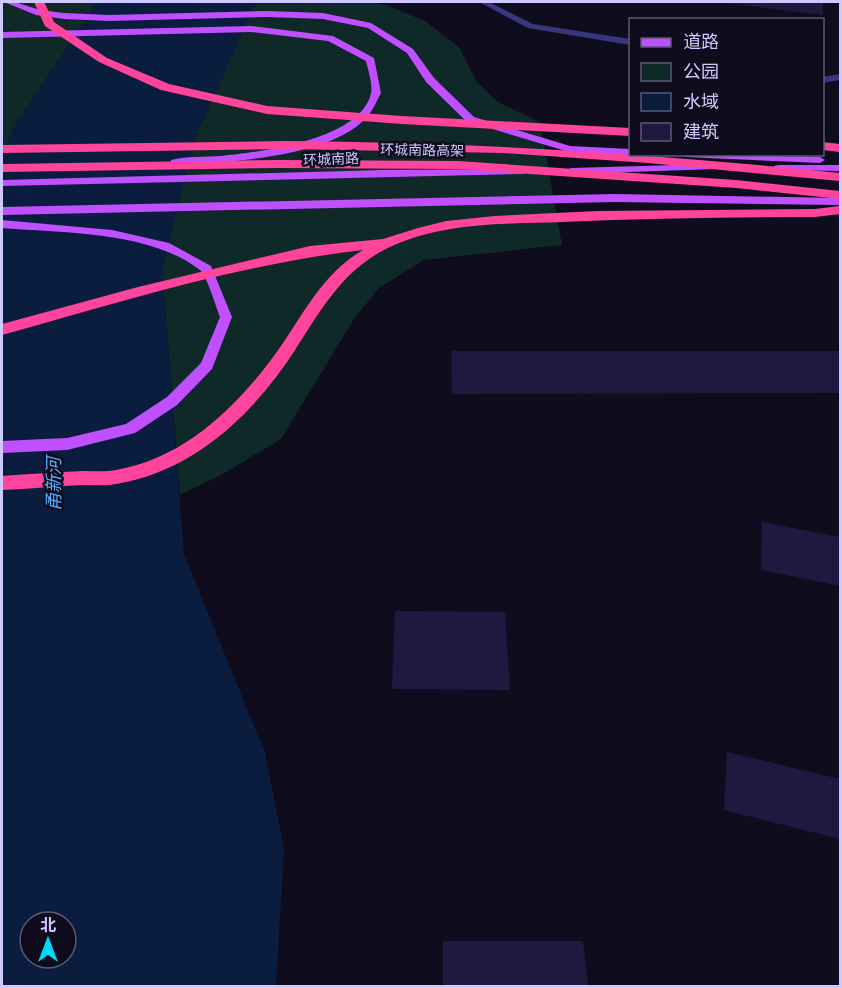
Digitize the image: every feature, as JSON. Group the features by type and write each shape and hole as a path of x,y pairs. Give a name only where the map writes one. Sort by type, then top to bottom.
{"highway":[{"path":"39,7 50,24 103,60 165,87 267,110 402,120 629,132"},
{"name":"环城南路高架","path":"2,149 134,146 456,148 690,162 840,177"},
{"path":"824,146 840,148"},
{"name":"环城南路高架","path":"2,168 279,164 458,165 736,184 840,195"},
{"path":"2,483 119,477 176,457 232,418 277,364 315,304 348,268 375,248 392,241 423,231 512,219 610,215 815,213 840,210"},
{"path":"2,329 138,292 310,252 502,229 840,222"}],"main road":[{"path":"8,2 109,18 267,14 323,16 371,26 410,51 430,80 470,118 569,149 629,152"},
{"path":"2,35 251,29 330,38 371,60 376,93 360,119 320,141 258,156 187,162 25,168"},
{"path":"740,156 840,163"},
{"name":"环城南路","path":"2,183 707,167 840,168"},
{"path":"2,178 195,178"},
{"path":"2,211 615,198 840,202"},
{"path":"2,224 112,234 165,246 207,268 226,317 207,366 172,401 130,429 67,444 2,447"}],"lane":[{"path":"483,2 531,26 629,42"},
{"path":"824,80 840,77"}],"green space":[{"path":"2,2 97,2 13,129 2,159"},
{"path":"256,2 368,2 386,5 425,21 459,47 476,81 498,102 540,122 562,245 424,260 379,288 354,319 281,439 221,475 180,495 162,269 195,137"}],"water":[{"name":"甬新河","path":"97,2 256,2 195,137 162,269 184,554 265,753 284,849 276,986 2,986 2,159 13,129"}],"building":[{"path":"823,2 823,15 726,3"},
{"path":"451,351 840,351 840,393 452,394"},
{"path":"762,522 840,537 840,586 761,570"},
{"path":"395,611 505,612 510,690 392,689"},
{"path":"727,752 840,779 840,839 724,810"},
{"path":"443,941 583,941 588,986 443,986"}]}
